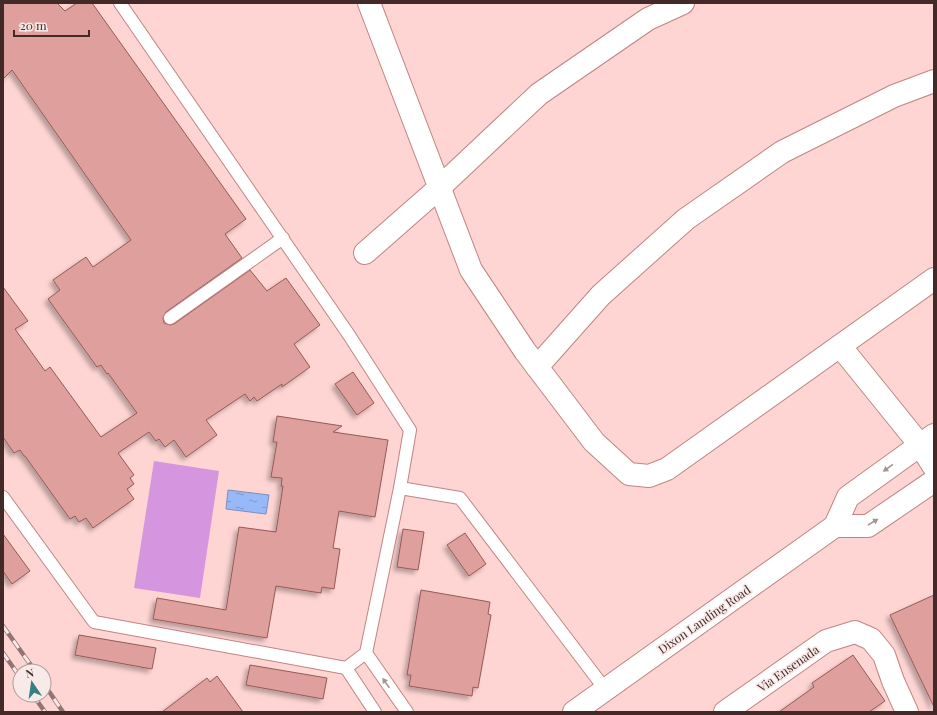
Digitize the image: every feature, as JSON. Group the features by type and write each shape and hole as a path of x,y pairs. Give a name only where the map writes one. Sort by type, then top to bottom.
{"street":[{"path":"369,3 471,270 537,367 594,442 629,474 649,476 673,466 934,279"},
{"path":"364,253 439,188 539,94 648,19 683,3"},
{"path":"537,367 601,295 686,219 782,152 894,96 934,81"},
{"path":"840,346 927,440 934,467"},
{"path":"927,440 848,497 835,526 868,526 934,481"},
{"name":"Dixon Landing Road","path":"574,712 835,526"},
{"name":"Via Ensenada","path":"725,712 826,641 855,632 871,639 884,655 893,681 907,712"}],"lane":[{"path":"120,3 349,335 410,430 400,488 366,653 346,668"},
{"path":"170,318 283,238"},
{"path":"400,488 460,498 605,689"},
{"path":"3,497 94,622 346,668 375,712"},
{"path":"366,653 407,712"}],"shaded area":[{"path":"154,461 219,471 200,598 134,588"}],"water":[{"path":"228,490 269,495 266,514 226,509"}],"building":[{"path":"3,3 57,3 65,11 77,3 92,3 246,219 225,234 242,258 166,312 163,318 164,323 170,325 174,324 250,270 267,291 286,278 320,325 294,344 310,367 282,387 282,384 257,401 254,397 250,401 245,394 206,420 217,435 186,457 174,440 165,447 159,439 156,441 149,432 118,453 134,475 130,478 134,484 127,489 134,499 93,528 86,518 79,522 75,516 70,519 25,456 20,450 14,453 3,437 3,287 28,321 15,329 45,371 50,367 101,437 137,413 108,373 107,374 101,365 97,367 48,299 60,290 53,280 86,257 93,267 131,240 12,70 3,79"},
{"path":"353,372 374,403 357,415 335,384"},
{"path":"277,416 342,426 333,432 388,440 375,517 339,511 333,548 340,549 334,589 322,587 321,593 276,586 267,638 153,619 157,598 226,610 239,527 276,532 283,486 281,486 282,478 271,477 277,442 273,442"},
{"path":"403,529 424,532 418,570 397,567"},
{"path":"465,533 486,564 469,576 447,545"},
{"path":"3,534 30,571 12,584 3,571"},
{"path":"421,590 490,602 488,614 491,615 478,688 473,687 472,696 409,686 411,675 407,675"},
{"path":"934,595 934,707 890,615"},
{"path":"79,635 156,648 152,669 75,655"},
{"path":"853,655 885,701 869,712 779,712 814,687 812,683"},
{"path":"250,665 327,678 323,699 246,685"},
{"path":"217,676 243,712 162,712 207,678 210,682"}],"railway":[{"path":"3,626 29,663"},
{"path":"3,653 12,666"},
{"path":"52,696 63,712"},
{"path":"39,703 45,712"}]}
